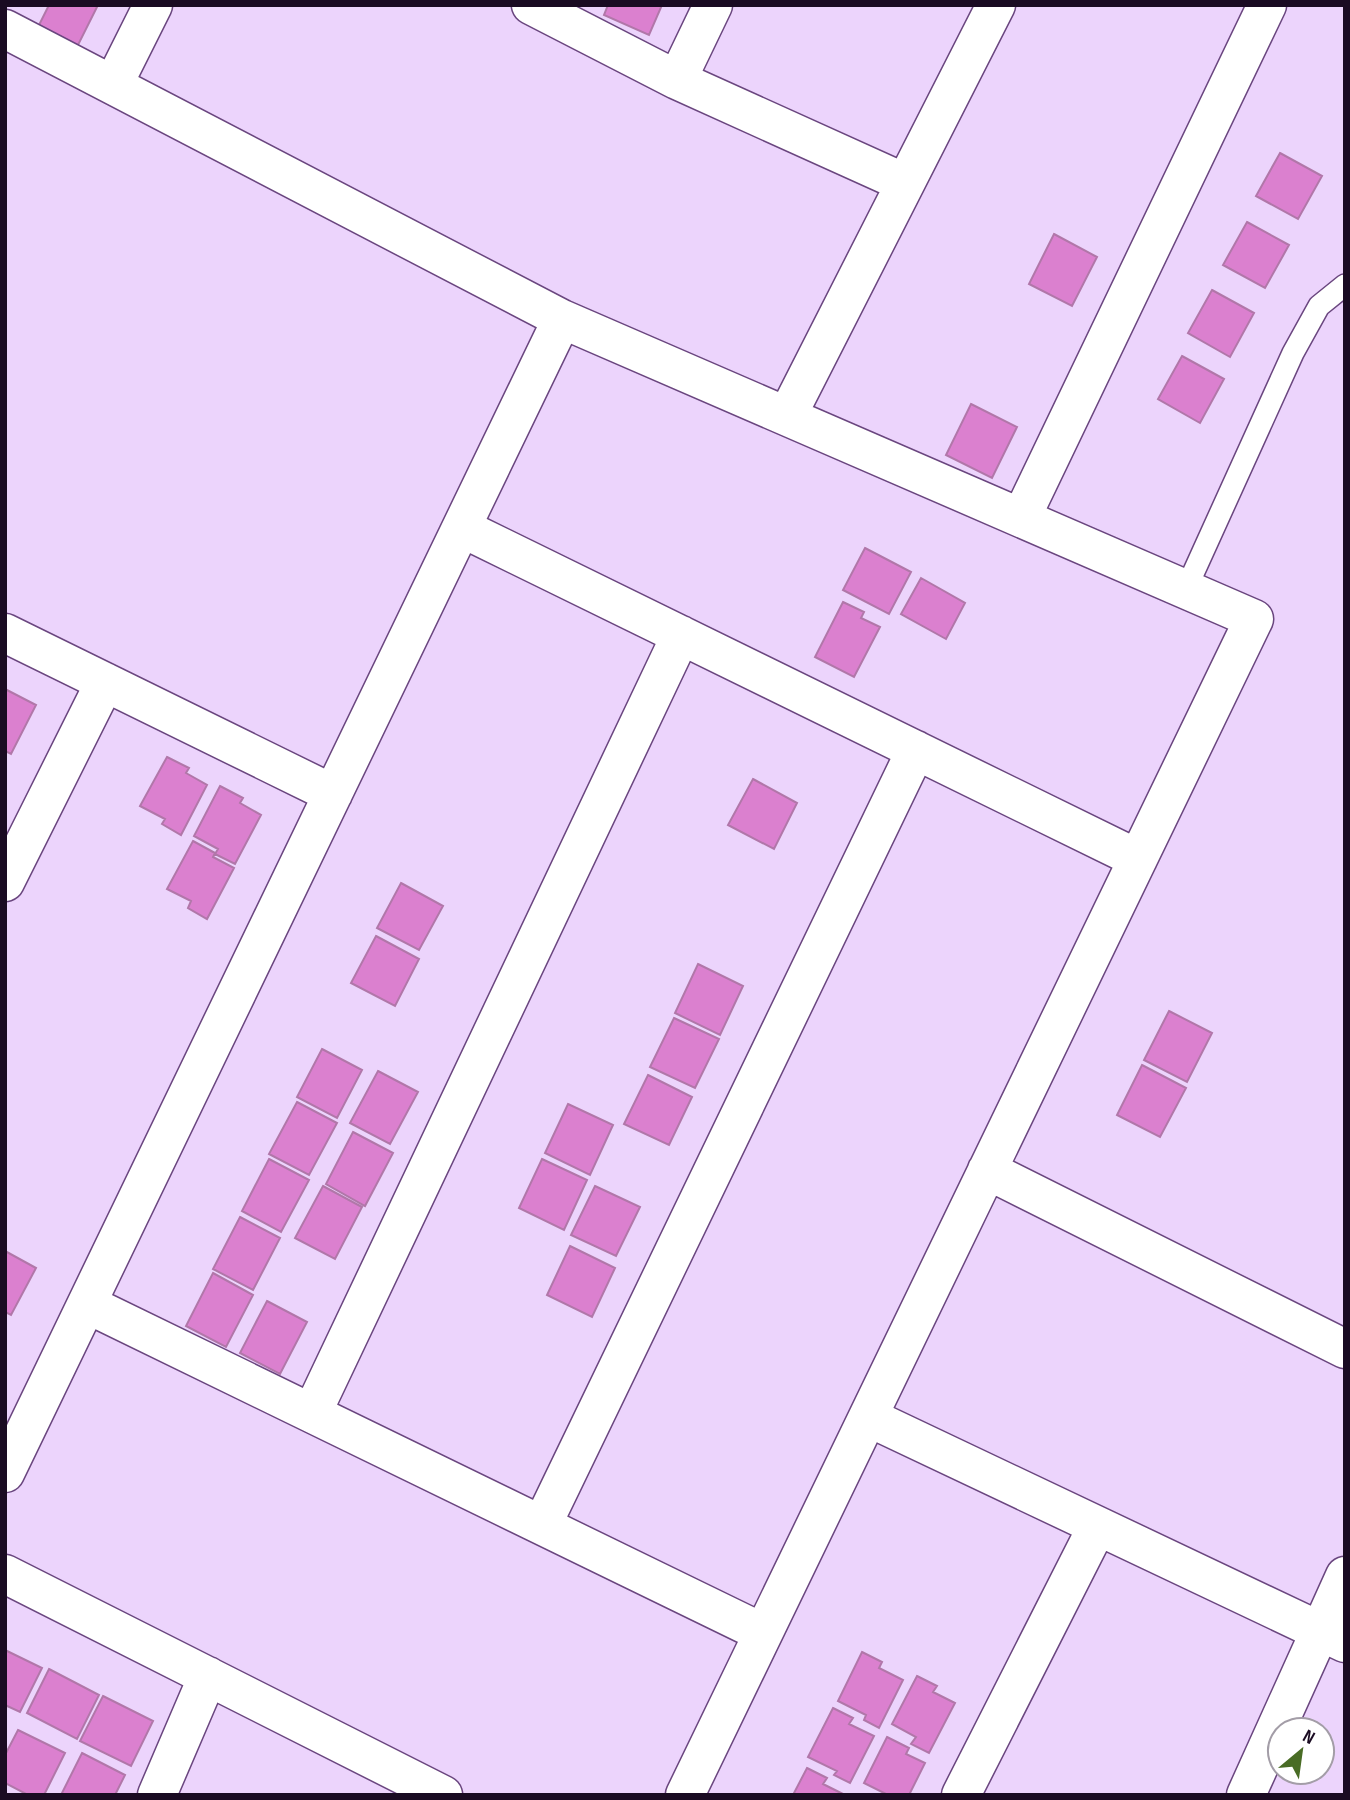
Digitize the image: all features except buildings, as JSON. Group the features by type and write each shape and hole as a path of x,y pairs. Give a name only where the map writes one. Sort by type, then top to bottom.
{"street":[{"path":"113,85 153,5"},
{"path":"531,5 677,80 905,183"},
{"path":"677,80 713,5"},
{"path":"787,416 996,5"},
{"path":"1021,518 1268,5"},
{"path":"5,29 562,319 1254,619 685,1795"},
{"path":"5,1473 562,319"},
{"path":"462,528 1138,859"},
{"path":"5,634 333,793"},
{"path":"312,1413 681,635"},
{"path":"5,882 105,682"},
{"path":"542,1525 916,750"},
{"path":"987,1170 1345,1349"},
{"path":"87,1304 763,1633"},
{"path":"868,1417 1332,1638"},
{"path":"961,1795 1097,1527"},
{"path":"5,1574 442,1795"},
{"path":"1246,1795 1332,1638 1345,1576"},
{"path":"157,1795 208,1676"}],"lane":[{"path":"1185,589 1293,353 1319,306 1345,285"}]}
